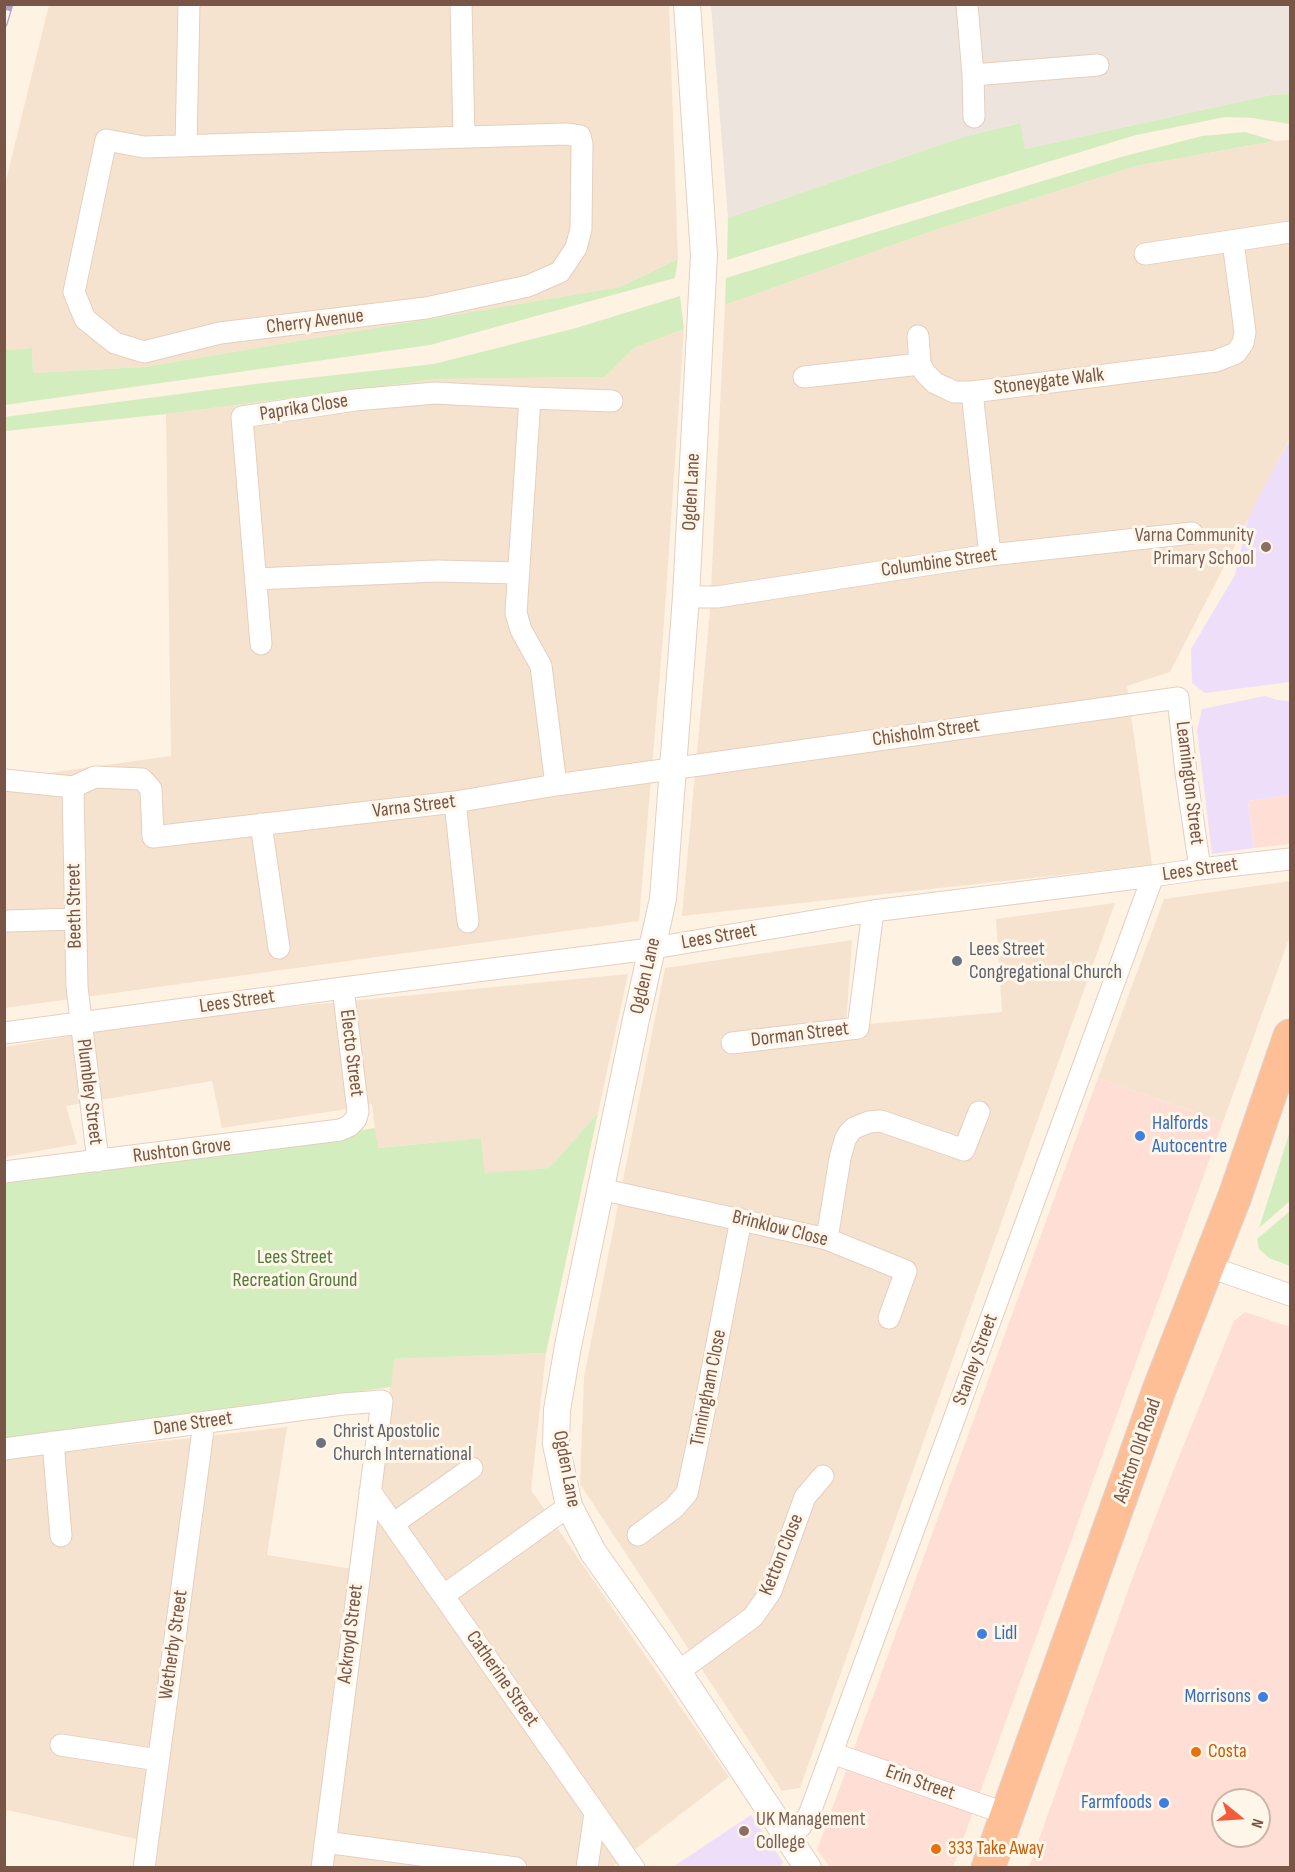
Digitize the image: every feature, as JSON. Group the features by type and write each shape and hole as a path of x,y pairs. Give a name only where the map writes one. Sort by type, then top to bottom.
{"highway":[{"name":"Ashton Old Road","path":"988,1868 1159,1390 1235,1196 1290,1036"}],"street":[{"path":"186,146 189,4"},
{"path":"461,4 464,137"},
{"name":"Ogden Lane","path":"687,4 704,255 686,597 663,899 568,1346 556,1410 556,1444 569,1506 593,1552 678,1672 787,1835 805,1866"},
{"path":"967,4 974,117"},
{"path":"973,75 1098,65"},
{"name":"Cherry Avenue","path":"566,134 580,136 582,144 581,229 576,248 560,272 528,286 426,308 220,333 144,352 115,343 84,319 74,292 106,140 144,147 464,137 566,134"},
{"path":"1144,254 1290,232"},
{"name":"Stoneygate Walk","path":"990,555 972,392 1228,358 1236,353 1243,343 1245,332 1233,242"},
{"path":"918,336 920,364 925,373 935,383 954,392 972,392"},
{"path":"804,378 920,364"},
{"name":"Paprika Close","path":"261,645 242,417 355,400 435,393 612,401"},
{"path":"530,398 516,613 520,630 541,666 556,785"},
{"name":"Columbine Street","path":"686,597 717,597 990,555 1192,532"},
{"path":"256,579 437,571 518,573"},
{"name":"Chisholm Street","path":"673,768 1178,698"},
{"name":"Leamington Street","path":"1178,698 1200,868"},
{"name":"Varna Street","path":"73,787 95,777 142,779 151,789 153,837 455,802 673,768"},
{"path":"4,780 73,787"},
{"name":"Beeth Street","path":"73,787 77,987 80,1024"},
{"path":"455,802 468,922"},
{"path":"261,824 279,948"},
{"name":"Lees Street","path":"4,1033 652,949 873,911 1200,868 1290,859"},
{"name":"Stanley Street","path":"787,1835 806,1820 832,1753 1152,876"},
{"name":"Dorman Street","path":"732,1043 858,1028 873,911"},
{"path":"8,921 75,919"},
{"name":"Electo Street","path":"343,988 358,1104 356,1119"},
{"name":"Plumbley Street","path":"80,1024 98,1161"},
{"path":"827,1239 840,1158 845,1140 854,1128 881,1120 964,1150 979,1112"},
{"name":"Rushton Grove","path":"4,1172 340,1131 356,1119"},
{"name":"Brinklow Close","path":"600,1189 827,1239 906,1271 889,1318"},
{"name":"Tinningham Close","path":"638,1534 674,1508 687,1493 705,1412 741,1220"},
{"path":"1207,1266 1290,1295"},
{"name":"Dane Street","path":"4,1449 343,1404 382,1401"},
{"name":"Ackroyd Street","path":"321,1868 382,1401"},
{"name":"Wetherby Street","path":"144,1868 204,1423"},
{"path":"53,1442 61,1536"},
{"path":"393,1524 472,1468"},
{"name":"Ketton Close","path":"678,1672 753,1617 771,1592 806,1497 822,1476"},
{"name":"Catherine Street","path":"370,1491 634,1868"},
{"path":"444,1595 569,1506"},
{"path":"61,1745 158,1760"},
{"name":"Erin Street","path":"832,1753 1007,1814"},
{"path":"587,1868 594,1813"},
{"path":"325,1842 516,1868"}],"shaded area":[{"path":"49,5 669,5 678,259 620,287 143,367 33,373 32,348 5,350 5,184"},
{"path":"711,5 1290,5 1290,94 1271,95 1025,149 1019,123 963,137 728,218"},
{"path":"1290,140 1290,438 1170,672 1127,686 1152,865 682,916 710,610 725,305 935,230 1136,166"},
{"path":"684,329 663,637 639,921 5,1008 4,779 171,756 166,414 438,379 605,377 634,348"},
{"name":"Varna Community Primary School","path":"1290,439 1290,682 1205,693 1192,683 1191,649 1235,575 1248,519"},
{"path":"1265,696 1290,701 1290,795 1248,801 1254,848 1212,854 1197,730 1202,709"},
{"path":"1290,795 1290,844 1254,848 1248,801"},
{"path":"1290,881 1290,936 1223,1122 1098,1078 1164,899"},
{"path":"1115,903 800,1788 782,1791 580,1484 584,1377 665,968 852,940 846,1026 1002,1012 996,919"},
{"path":"628,974 598,1113 549,1168 485,1174 481,1138 377,1148 372,1104 222,1128 212,1081 66,1106 77,1144 5,1157 5,1047 176,1018"},
{"path":"1098,1078 1223,1122 953,1867 830,1867 817,1850"},
{"path":"1245,1312 1290,1327 1290,1867 1029,1867 1134,1574 1234,1321"},
{"path":"546,1353 531,1490 729,1777 612,1867 152,1867 154,1843 7,1810 5,1823 5,1459 287,1427 267,1555 371,1572 393,1359"},
{"name":"UK Management College","path":"751,1815 783,1862 781,1867 673,1867"}],"green space":[{"path":"1290,94 1290,124 1252,118 1225,117 1136,135 727,260 728,218 963,137 1020,123 1025,149 1271,95"},
{"path":"1245,132 1275,141 1136,166 935,230 725,305 726,278 1121,157 1202,136"},
{"path":"678,259 675,278 430,345 5,405 5,350 32,348 33,373 143,367 620,287"},
{"path":"680,296 684,329 634,348 605,377 438,379 166,414 5,431 4,417 255,384 434,364 576,328"},
{"name":"Lees Street Recreation Ground","path":"598,1113 546,1353 394,1359 391,1387 5,1440 4,1180 375,1128 378,1148 481,1138 485,1173 549,1168"},
{"path":"1290,1131 1290,1201 1259,1228"},
{"path":"1290,1211 1290,1266 1269,1258 1259,1249 1257,1239"}],"railway":[{"path":"4,24 10,4"}],"place":[{"name":"Varna Community Primary School","path":"1266,547"},
{"name":"Lees Street Congregational Church","path":"957,961"},
{"name":"Halfords Autocentre","path":"1140,1136"},
{"name":"Christ Apostolic Church International","path":"321,1443"},
{"name":"Lidl","path":"982,1634"},
{"name":"Morrisons","path":"1263,1697"},
{"name":"Costa","path":"1196,1752"},
{"name":"Farmfoods","path":"1164,1803"},
{"name":"UK Management College","path":"744,1831"},
{"name":"333 Take Away","path":"936,1849"}]}
